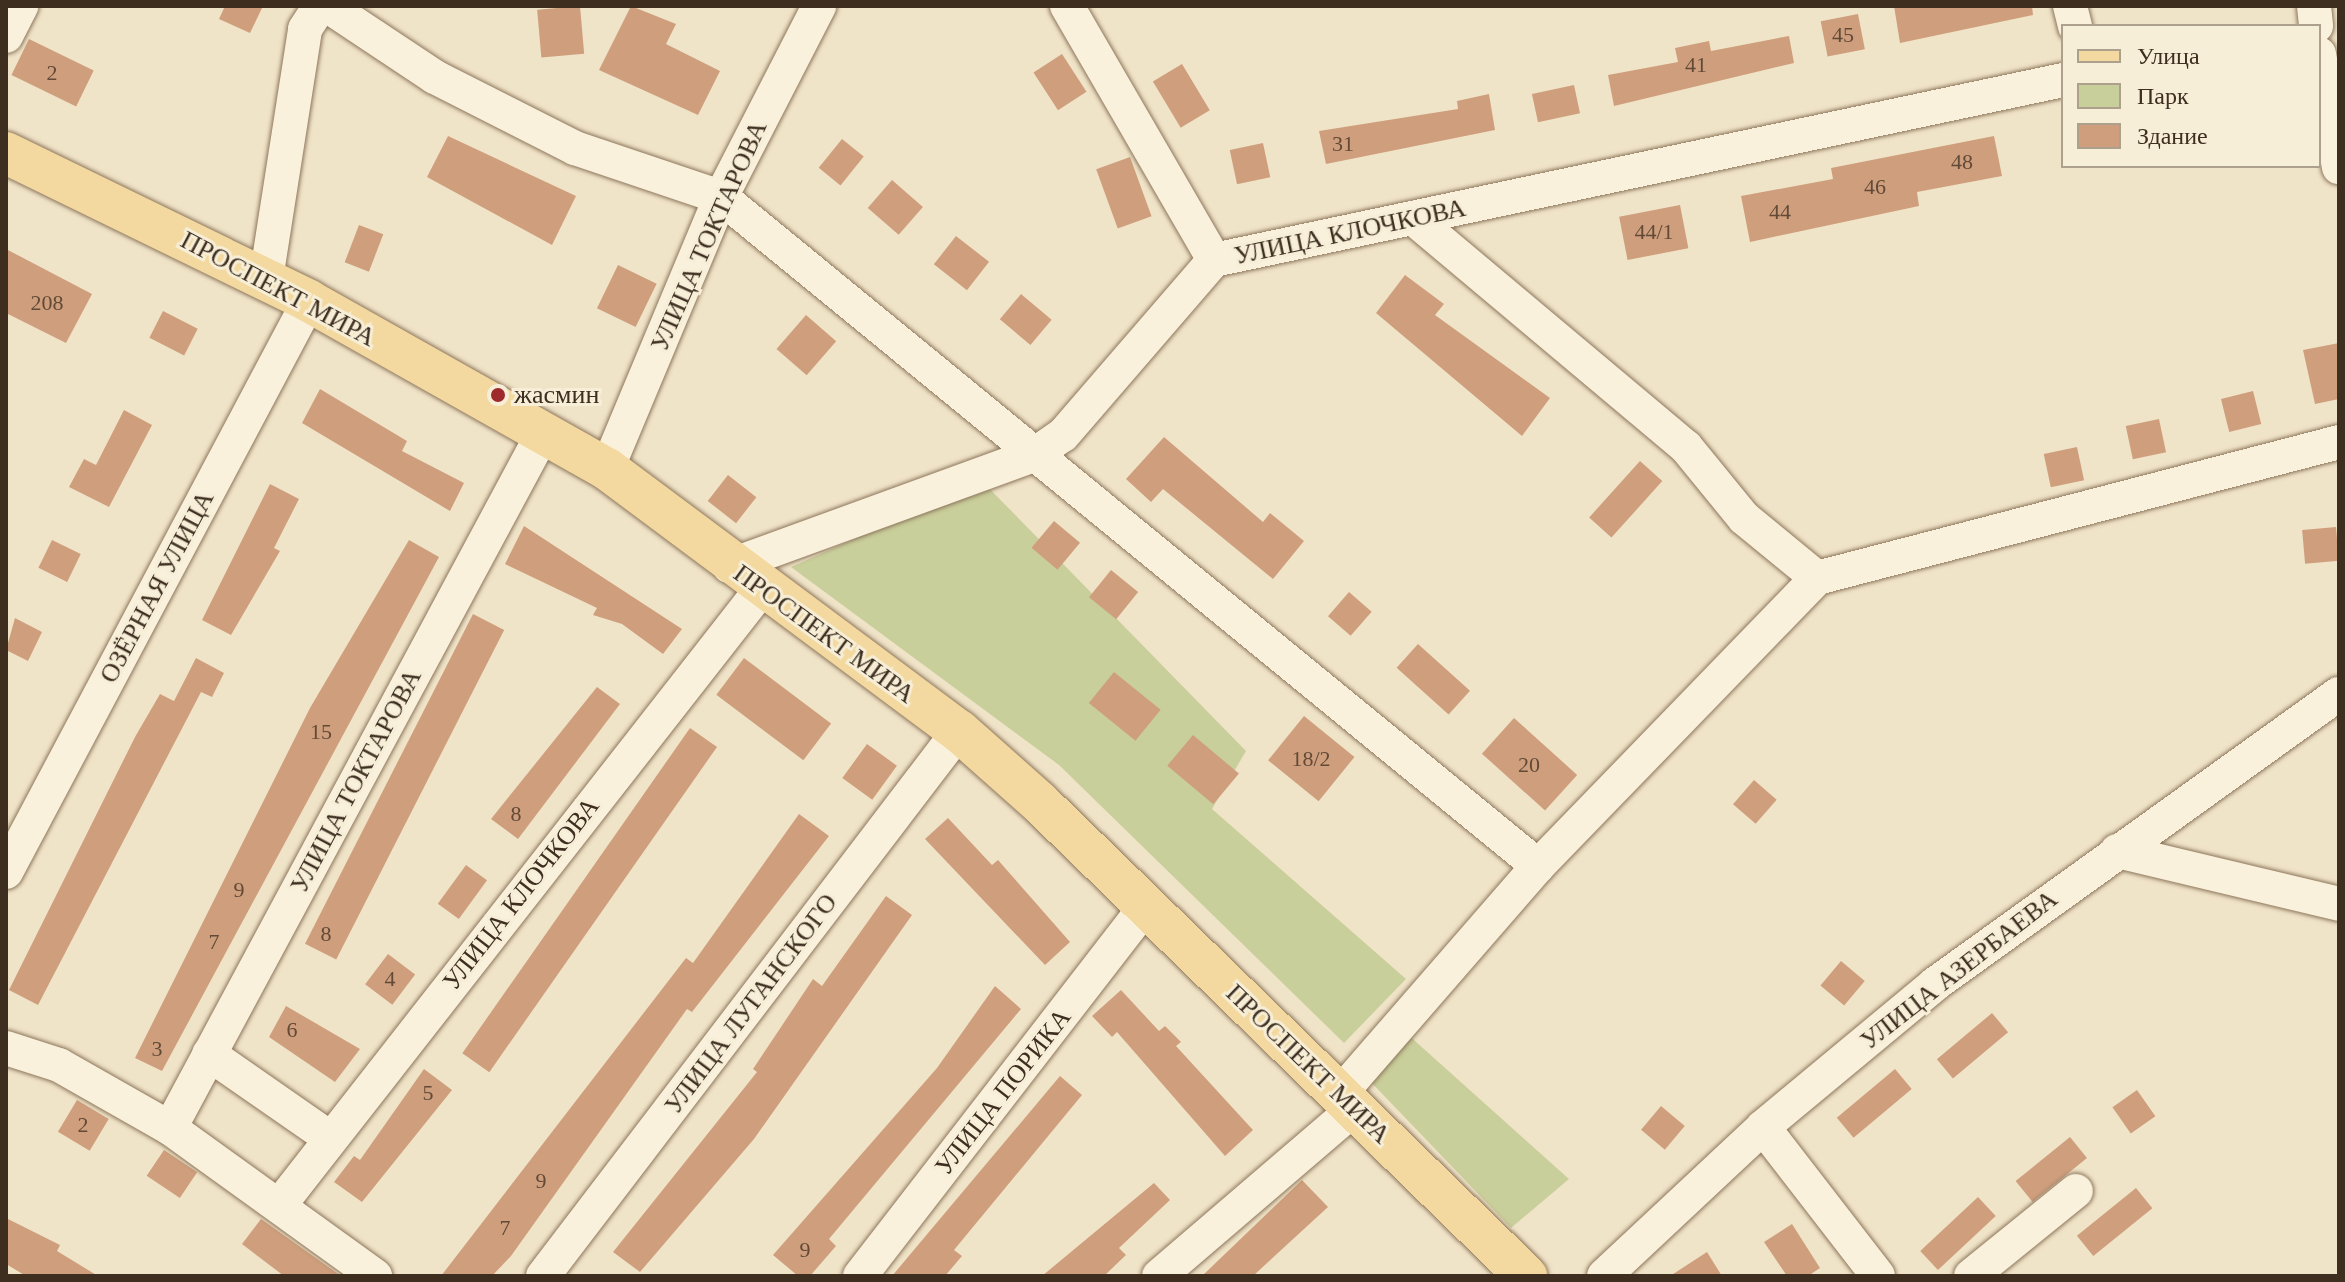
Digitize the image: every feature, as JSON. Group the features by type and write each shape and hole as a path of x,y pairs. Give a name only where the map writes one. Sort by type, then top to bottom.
{"main road":[{"name":"ПРОСПЕКТ МИРА","path":"6,153 309,301 607,469 746,577 959,731 1526,1276"}],"street":[{"path":"6,36 21,6"},
{"path":"266,279 305,29 320,6"},
{"path":"328,6 435,77 575,148 721,197 1538,866"},
{"name":"УЛИЦА ТОКТАРОВА","path":"607,469 721,197 819,6"},
{"path":"1067,6 1214,260"},
{"path":"2321,65 2339,167"},
{"name":"УЛИЦА КЛОЧКОВА","path":"282,1202 746,577 1034,455 1063,435 1214,260 2061,80"},
{"path":"1413,218 1686,447 1744,518 1817,578"},
{"name":"ОЗЁРНАЯ УЛИЦА","path":"6,872 309,301"},
{"name":"УЛИЦА ТОКТАРОВА","path":"170,1128 542,435"},
{"path":"1159,1276 1347,1101 1538,866 1817,578 2339,442"},
{"name":"УЛИЦА АЗЕРБАЕВА","path":"1604,1276 1763,1127 1935,984 2339,694"},
{"name":"УЛИЦА ЛУГАНСКОГО","path":"543,1276 959,731"},
{"path":"2117,851 2339,904"},
{"name":"УЛИЦА ПОРИКА","path":"860,1276 1145,907"},
{"path":"6,1048 59,1065 170,1128 282,1202 375,1276"},
{"path":"209,1054 330,1138"},
{"path":"1763,1127 1878,1276"},
{"path":"1971,1276 2076,1191"}],"green space":[{"path":"983,482 1246,751 1212,809 1406,979 1344,1043 1059,765 791,567"},
{"path":"1405,1032 1569,1179 1511,1228 1367,1078"}],"building":[{"path":"225,6 263,6 250,33 219,19"},
{"path":"580,6 584,54 541,58 537,10"},
{"path":"631,6 676,24 666,44 720,71 698,115 599,70"},
{"path":"1894,6 2032,6 2033,15 1900,43"},
{"path":"1858,14 1865,49 1828,57 1821,21"},
{"path":"1789,36 1794,63 1614,106 1608,75 1678,62 1675,48 1709,41 1711,51"},
{"path":"29,39 94,71 76,107 11,75"},
{"path":"1062,54 1087,92 1058,110 1033,73"},
{"path":"1182,64 1210,110 1181,128 1153,82"},
{"path":"1574,85 1580,113 1538,122 1532,94"},
{"path":"1489,94 1495,130 1326,164 1319,131 1458,109 1457,101"},
{"path":"448,136 576,196 552,245 427,177"},
{"path":"1994,136 2002,176 1917,192 1919,206 1750,242 1741,196 1833,179 1831,168"},
{"path":"842,139 864,157 840,185 819,168"},
{"path":"1263,143 1270,177 1237,184 1230,150"},
{"path":"1130,157 1152,216 1118,229 1096,169"},
{"path":"892,180 923,207 899,235 868,208"},
{"path":"1680,205 1688,248 1628,260 1619,217"},
{"path":"359,225 383,234 369,272 345,262"},
{"path":"956,236 989,262 967,290 934,264"},
{"path":"6,249 92,294 66,343 6,313"},
{"path":"618,265 657,284 636,327 597,308"},
{"path":"1405,275 1444,304 1435,315 1550,398 1522,436 1376,313"},
{"path":"1021,294 1052,320 1030,345 1000,319"},
{"path":"163,311 198,329 184,355 149,338"},
{"path":"806,315 836,341 807,375 776,349"},
{"path":"2339,343 2339,399 2315,404 2303,350"},
{"path":"320,389 407,441 402,451 464,483 450,511 302,423"},
{"path":"2253,391 2261,424 2229,432 2221,399"},
{"path":"124,410 152,425 109,507 69,487 84,459 96,465"},
{"path":"2159,419 2166,452 2133,459 2126,426"},
{"path":"1164,437 1263,522 1270,513 1304,541 1273,579 1163,489 1151,502 1126,479"},
{"path":"2077,447 2084,480 2051,487 2044,454"},
{"path":"1640,461 1662,481 1611,538 1589,517"},
{"path":"728,475 756,497 736,523 708,501"},
{"path":"270,484 299,499 274,548 280,551 231,635 202,620"},
{"path":"1054,521 1080,543 1058,570 1032,548"},
{"path":"524,526 682,629 663,654 622,624 593,615 597,608 505,564"},
{"path":"2336,527 2339,561 2305,564 2302,530"},
{"path":"52,540 81,554 67,582 38,568"},
{"path":"409,540 439,557 162,1071 135,1058 310,708"},
{"path":"1111,570 1138,592 1116,619 1089,597"},
{"path":"1349,592 1372,612 1351,636 1328,616"},
{"path":"473,614 504,630 336,960 305,944"},
{"path":"15,618 42,632 28,661 6,650"},
{"path":"1418,644 1470,691 1449,715 1397,668"},
{"path":"196,658 224,673 212,697 201,692 38,1005 9,990 135,737 160,694 174,701"},
{"path":"744,658 831,724 803,760 716,695"},
{"path":"1114,672 1161,710 1135,741 1089,703"},
{"path":"597,687 620,704 518,839 491,819"},
{"path":"1304,716 1355,757 1319,801 1268,760"},
{"path":"1514,718 1577,775 1545,811 1482,754"},
{"path":"690,728 717,747 489,1072 462,1053"},
{"path":"1193,735 1239,774 1213,804 1167,766"},
{"path":"867,744 897,766 872,800 842,778"},
{"path":"1754,780 1777,800 1756,824 1733,804"},
{"path":"799,814 829,836 692,1012 687,1009 511,1256 492,1276 441,1276 686,958 693,963"},
{"path":"948,818 992,865 998,860 1070,942 1045,965 925,839"},
{"path":"466,865 487,880 459,919 438,904"},
{"path":"886,896 912,915 754,1139 640,1272 613,1252 757,1072 753,1069 813,979 822,986"},
{"path":"388,954 415,974 392,1005 365,984"},
{"path":"1841,961 1865,981 1844,1005 1820,986"},
{"path":"995,986 1021,1009 829,1239 836,1246 810,1276 798,1276 773,1255 937,1068"},
{"path":"1121,990 1159,1031 1165,1026 1181,1042 1176,1046 1253,1130 1225,1156 1117,1032 1112,1037 1092,1016"},
{"path":"286,1006 360,1049 335,1082 269,1037"},
{"path":"1992,1013 2008,1032 1953,1078 1937,1059"},
{"path":"424,1069 452,1090 362,1202 334,1182 354,1156 360,1160"},
{"path":"1895,1069 1912,1089 1853,1138 1837,1118"},
{"path":"1060,1076 1082,1095 954,1250 962,1256 945,1276 892,1276"},
{"path":"2137,1090 2155,1116 2131,1133 2112,1107"},
{"path":"77,1100 109,1119 90,1151 58,1132"},
{"path":"1661,1106 1685,1126 1665,1150 1641,1130"},
{"path":"2070,1137 2087,1158 2033,1202 2016,1181"},
{"path":"164,1150 197,1172 180,1198 147,1176"},
{"path":"1302,1180 1328,1207 1253,1276 1202,1276"},
{"path":"1154,1183 1170,1200 1119,1248 1126,1255 1104,1276 1042,1276"},
{"path":"2136,1188 2152,1208 2093,1256 2077,1236"},
{"path":"1978,1197 1996,1216 1938,1270 1920,1251"},
{"path":"6,1218 60,1245 57,1251 98,1276 26,1276 6,1264"},
{"path":"261,1219 341,1276 284,1276 242,1244"},
{"path":"1792,1224 1820,1268 1808,1276 1787,1276 1764,1242"},
{"path":"1707,1252 1722,1276 1670,1276"}],"place":[{"name":"жасмин","path":"498,395"}]}
